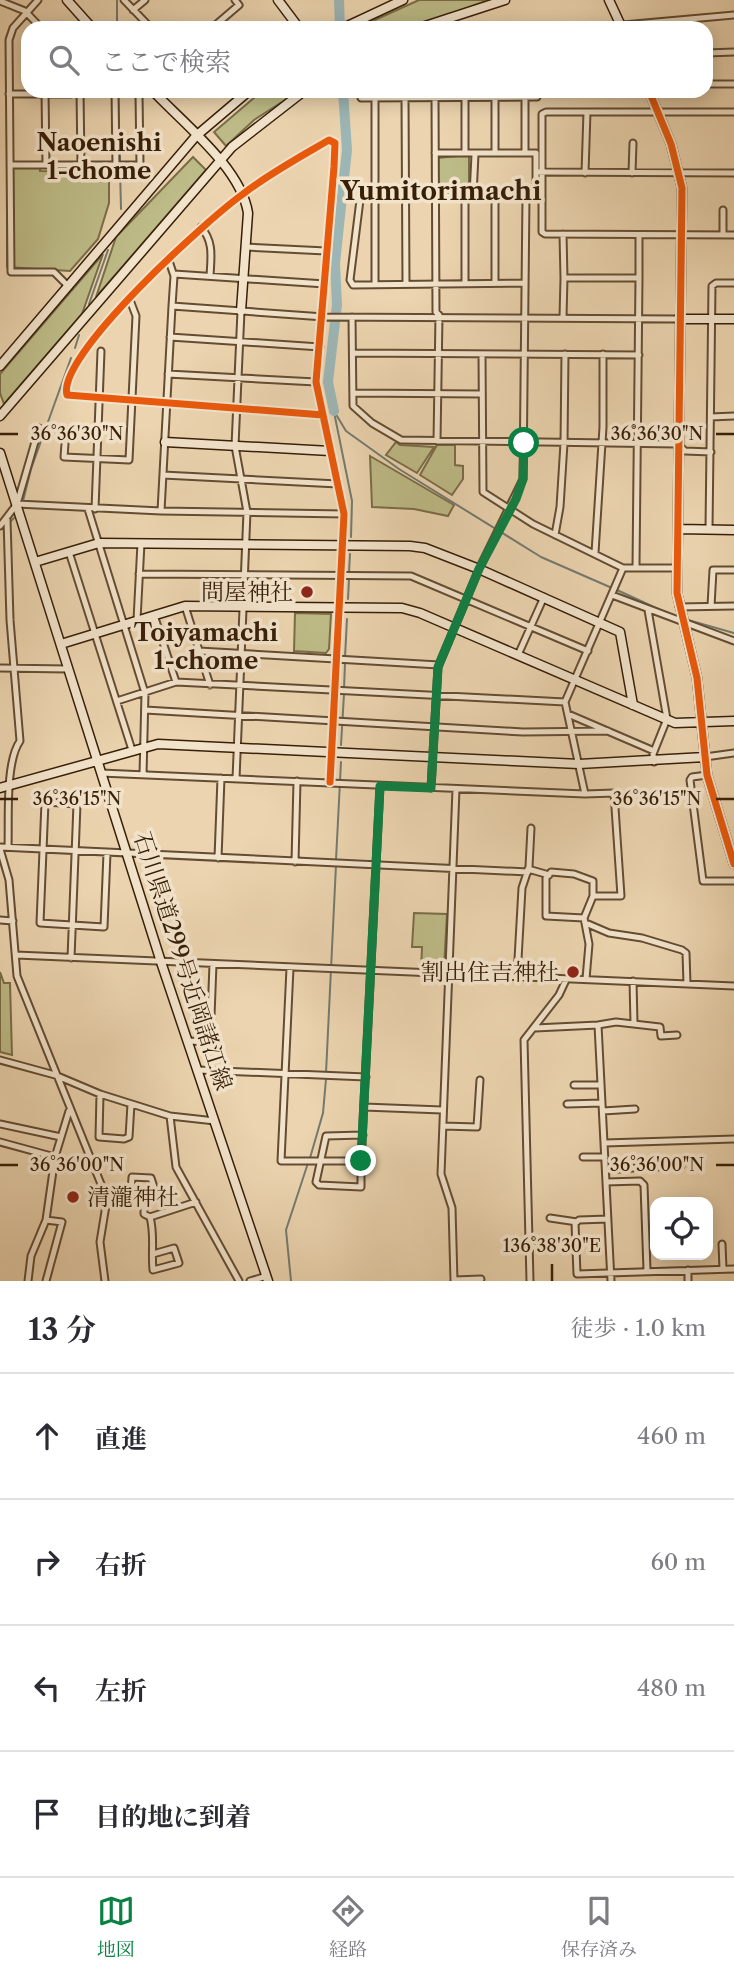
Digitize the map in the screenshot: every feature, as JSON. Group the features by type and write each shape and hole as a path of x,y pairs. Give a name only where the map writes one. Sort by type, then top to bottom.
{"street":[{"path":"38,0 25,11 13,28 9,40 11,272 54,272 69,287"},
{"path":"67,0 86,21"},
{"path":"124,0 144,21"},
{"path":"133,10 145,0"},
{"path":"220,21 239,5 235,0"},
{"path":"278,0 294,21"},
{"path":"357,21 403,0"},
{"path":"440,21 505,0"},
{"path":"609,0 619,21"},
{"path":"0,1 25,11 34,21"},
{"path":"666,21 734,15"},
{"path":"713,53 734,52"},
{"path":"713,84 734,84"},
{"path":"9,94 21,94"},
{"path":"45,98 46,165"},
{"path":"80,165 81,98"},
{"path":"115,98 120,165"},
{"path":"10,165 140,165 139,98"},
{"path":"160,98 220,161 243,193 248,213 235,446 247,512 236,779"},
{"path":"0,366 196,136 241,98"},
{"path":"0,415 220,161 253,130 295,98"},
{"path":"361,98 435,98 435,283 436,312 439,316 437,441"},
{"path":"374,284 375,98"},
{"path":"405,98 406,284"},
{"path":"465,98 465,153"},
{"path":"495,98 495,153"},
{"path":"525,98 525,153"},
{"path":"652,98 671,144 682,188 677,444 677,568 681,616 697,678 707,775 734,864"},
{"path":"525,283 353,285 350,280 360,200 374,196 536,196 542,114 658,110 734,112"},
{"path":"585,173 587,112"},
{"path":"323,415 167,405 67,395 66,390 74,365 168,258 243,193 329,139 335,143 326,251 326,317 316,382 344,513 339,608 341,691 332,752 336,783"},
{"path":"632,143 632,173"},
{"path":"435,153 536,153 542,232 734,235"},
{"path":"473,197 475,154"},
{"path":"539,172 734,173"},
{"path":"465,196 465,283"},
{"path":"495,196 495,283"},
{"path":"431,788 439,664 479,569 523,479 526,196"},
{"path":"723,210 723,235"},
{"path":"201,228 209,236 211,246 210,276"},
{"path":"563,234 563,317"},
{"path":"636,568 639,235"},
{"path":"246,247 326,251"},
{"path":"161,511 174,274 168,258"},
{"path":"174,274 325,284"},
{"path":"564,278 639,278"},
{"path":"709,529 712,286 716,282 734,283"},
{"path":"98,431 66,430 64,457 129,460 136,316 130,300"},
{"path":"172,306 326,317 525,316 734,320"},
{"path":"350,317 356,410 401,440 677,444 685,451 711,452"},
{"path":"170,337 320,347"},
{"path":"101,351 97,458 91,509 145,693 143,775"},
{"path":"353,353 639,355"},
{"path":"482,354 482,489 510,510 622,568 677,568"},
{"path":"555,535 560,507 564,443 565,354"},
{"path":"595,553 602,442 603,354"},
{"path":"168,373 316,382"},
{"path":"353,393 482,394"},
{"path":"711,417 734,416"},
{"path":"0,526 17,504 39,428"},
{"path":"165,442 330,451"},
{"name":"石川県道299号近岡諸江線","path":"0,453 161,962 267,1278"},
{"path":"163,475 338,484"},
{"path":"17,504 161,511 344,513"},
{"path":"7,520 13,666 20,741 15,748 8,847"},
{"path":"678,529 734,530"},
{"path":"35,562 99,543 425,548 620,632 633,705"},
{"path":"138,620 141,543"},
{"path":"69,552 132,750"},
{"path":"584,794 565,702 622,568"},
{"path":"711,606 713,570 734,570"},
{"path":"139,574 411,576 588,651"},
{"path":"613,591 648,610 681,616 734,641"},
{"path":"518,655 544,597"},
{"path":"681,616 711,606 734,606"},
{"path":"61,644 185,607 402,608 454,627 676,723 734,721"},
{"path":"185,607 210,684"},
{"path":"648,610 667,719 654,751 654,762"},
{"path":"154,615 176,682"},
{"path":"199,651 439,664"},
{"path":"0,667 68,669"},
{"path":"117,701 176,682 565,702"},
{"path":"145,710 572,734 608,731"},
{"path":"568,714 654,751"},
{"path":"0,788 158,744 579,764 654,762 734,753"},
{"path":"101,773 584,794 614,793 621,896 593,896"},
{"path":"707,775 692,777 690,780 703,881 734,881"},
{"path":"218,858 221,778"},
{"path":"295,862 298,781"},
{"path":"363,1135 326,1136 316,1182 319,1185 361,1187 380,786"},
{"path":"456,789 441,1174 452,1208 454,1280 481,1279"},
{"path":"71,958 72,925 78,804 45,802 40,923 72,925 104,927 107,853"},
{"path":"517,977 522,888 528,871 531,828"},
{"path":"105,1281 100,1242 107,1199 69,1111 17,976 10,888 1,851 8,847 528,871 549,875 551,872 574,874 593,881 593,896 586,921 586,979"},
{"path":"549,875 546,916 586,921 609,933 642,938 682,950 686,953 687,984"},
{"path":"0,888 10,888"},
{"path":"0,920 13,921"},
{"path":"16,955 734,986"},
{"path":"188,1041 210,1042 214,964"},
{"path":"290,968 281,1161 361,1161"},
{"path":"530,1281 524,1040 535,1028 566,980"},
{"path":"633,981 634,1023"},
{"path":"535,1028 634,1023 660,1027 661,1036 677,1035"},
{"path":"598,1025 611,1281"},
{"path":"0,1060 55,1075 100,1094 170,1116 216,1121"},
{"path":"198,1070 366,1077"},
{"path":"443,1126 477,1127 480,1080"},
{"path":"574,1085 601,1086"},
{"path":"100,1094 99,1137 129,1137 131,1104"},
{"path":"567,1104 602,1103"},
{"path":"364,1107 443,1110"},
{"path":"603,1111 635,1110"},
{"path":"28,1281 31,1256 46,1220 55,1157 69,1111"},
{"path":"170,1116 173,1158 239,1281"},
{"path":"0,1124 61,1137"},
{"path":"604,1143 734,1139"},
{"path":"0,1142 55,1157"},
{"path":"583,1157 605,1157"},
{"path":"654,1167 681,1166"},
{"path":"606,1170 633,1168"},
{"path":"132,1177 151,1178 156,1193 144,1194 131,1191 132,1177"},
{"path":"606,1182 640,1181 644,1185 648,1270"},
{"path":"144,1194 144,1214 150,1217 196,1202"},
{"path":"150,1217 155,1234 153,1254 153,1270 179,1263 174,1248 153,1254"},
{"path":"550,1219 570,1219 577,1222 608,1219"},
{"path":"46,1220 62,1223 46,1281"},
{"path":"577,1222 574,1274 734,1269"},
{"path":"722,1244 723,1269"},
{"path":"530,1247 574,1246"},
{"path":"688,1270 688,1281"},
{"path":"250,1281 267,1278"}],"shaded area":[{"path":"419,0 489,0 431,21 372,21"},
{"path":"254,98 288,98 254,120 226,146 214,132"},
{"path":"469,155 469,193 438,193 437,158"},
{"path":"193,157 206,170 96,297 116,237"},
{"path":"7,167 40,167 40,171 109,172 109,203 98,239 70,271 7,267"},
{"path":"103,254 82,314 4,404 0,393 0,374"},
{"path":"396,442 400,445 434,447 417,473 386,455"},
{"path":"437,445 455,445 455,465 463,466 463,479 452,495 420,475"},
{"path":"370,456 454,505 448,516 414,509 372,507"},
{"path":"295,613 331,614 329,649 326,653 294,651"},
{"path":"414,913 447,914 444,968 441,971 421,970 422,947 412,947"},
{"path":"0,972 4,983 10,983 12,1055 0,1052"}],"waterway":[{"path":"117,0 117,21"},
{"path":"339,0 340,21"},
{"path":"118,98 120,162"},
{"path":"334,411 328,382 337,305 335,263 347,150 343,98"},
{"path":"120,168 121,209"},
{"path":"89,304 108,250"},
{"path":"75,348 79,335"},
{"path":"23,501 31,469 71,358"},
{"path":"334,411 346,431 399,469 541,557 612,588"},
{"path":"334,412 352,501 351,537"},
{"path":"9,523 14,518"},
{"path":"349,573 350,554"},
{"path":"348,599 349,579"},
{"path":"617,590 669,614"},
{"path":"345,657 347,619"},
{"path":"688,620 734,633"},
{"path":"344,689 345,663"},
{"path":"341,745 344,694"},
{"path":"336,860 341,762"},
{"path":"326,1073 336,865"},
{"path":"310,1158 323,1113 326,1079"},
{"path":"291,1281 286,1230 308,1163"}],"cycle path":[{"path":"652,98 671,144 682,188 677,593 697,678 707,775 734,864"},
{"path":"323,415 67,395 70,376 85,351 109,321 169,258 253,186 329,140 335,143 334,167 316,382 344,514 330,782"}],"place":[{"name":"問屋神社","path":"307,592"},
{"name":"割出住吉神社","path":"573,972"},
{"name":"清瀧神社","path":"73,1197"}],"district":[{"name":"Naoenishi 1-chome","path":"99,157"},
{"name":"Yumitorimachi","path":"441,191"},
{"name":"Toiyamachi 1-chome","path":"206,647"}],"route":[{"path":"361,1161 380,786 431,788 438,667 479,569 516,499 523,479 524,443"}]}
